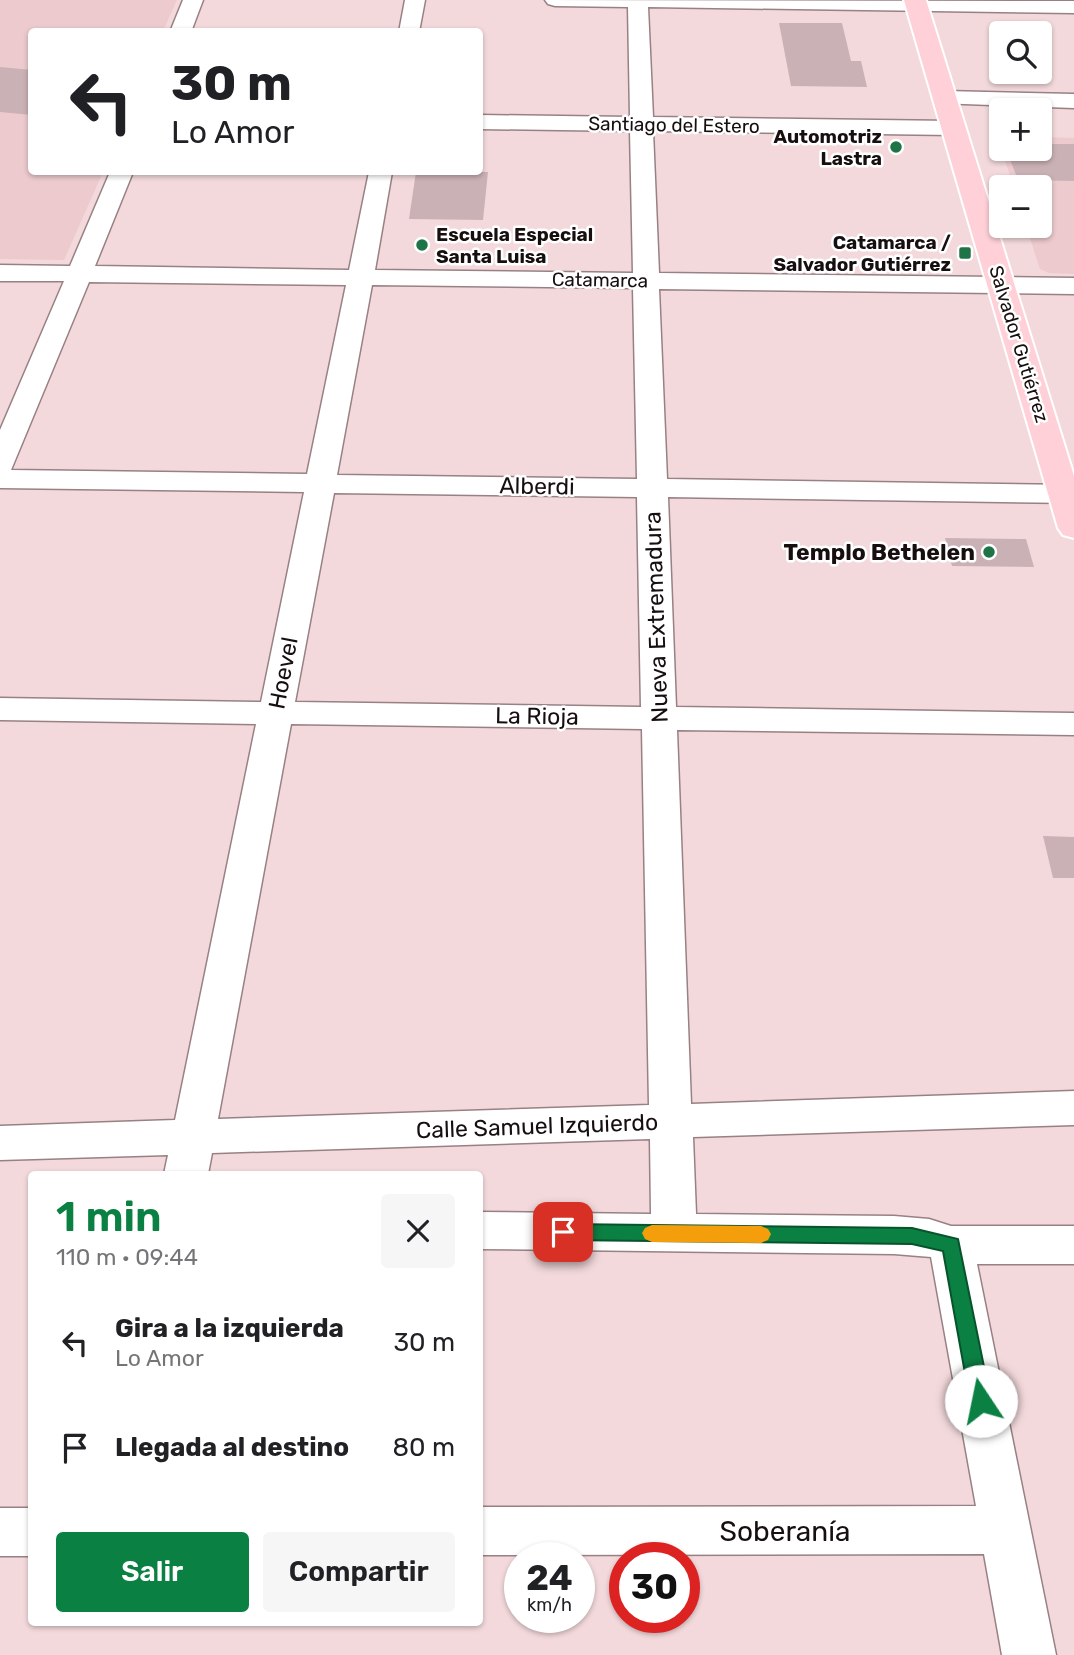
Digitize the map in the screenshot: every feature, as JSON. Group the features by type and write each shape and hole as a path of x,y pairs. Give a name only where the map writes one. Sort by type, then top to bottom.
{"main road":[{"name":"Salvador Gutiérrez","path":"916,2 1001,285 1069,494 1074,527"}],"street":[{"path":"182,28 193,0"},
{"path":"410,28 415,0"},
{"path":"555,0 916,2 1074,6"},
{"name":"Nueva Extremadura","path":"638,0 674,1234"},
{"path":"945,98 1074,101"},
{"name":"Santiago del Estero","path":"483,122 954,128"},
{"path":"0,465 120,175"},
{"name":"Hoevel","path":"189,1156 380,175"},
{"name":"Catamarca","path":"0,273 1074,286"},
{"name":"Alberdi","path":"0,479 1069,494"},
{"name":"La Rioja","path":"0,709 1074,724"},
{"name":"Calle Samuel Izquierdo","path":"0,1143 189,1156 670,1121 1074,1108"},
{"path":"483,1231 912,1236 951,1245 1074,1245"},
{"path":"951,1245 1029,1655"},
{"name":"Soberanía","path":"483,1531 1006,1530"},
{"path":"0,1532 28,1532"}],"shaded area":[{"path":"0,0 177,0 164,28 28,28 28,175 102,175 64,260 0,259"},
{"path":"1052,137 1074,138 1074,274 1049,273 1040,269 1030,238 1052,238 1052,175 1010,175 1005,161 1052,161"}],"building":[{"path":"779,23 842,23 851,61 861,61 867,87 791,86"},
{"path":"0,67 28,70 28,115 0,112"},
{"path":"1052,144 1074,144 1074,181 1052,181 1052,175 1016,175 1011,161 1052,161"},
{"path":"483,172 488,172 483,220 409,219 416,175 483,175"},
{"name":"Templo Bethelen","path":"945,538 1026,539 1034,567 952,566"},
{"path":"1043,836 1074,837 1074,878 1053,878"}],"slow traffic":[{"path":"652,1233 761,1234"}],"place":[{"name":"Automotriz Lastra","path":"896,147"},
{"name":"Escuela Especial Santa Luisa","path":"422,245"},
{"name":"Catamarca / Salvador Gutiérrez","path":"965,253"},
{"name":"Templo Bethelen","path":"989,552"}],"route":[{"path":"563,1232 912,1236 951,1245 981,1401"}]}
